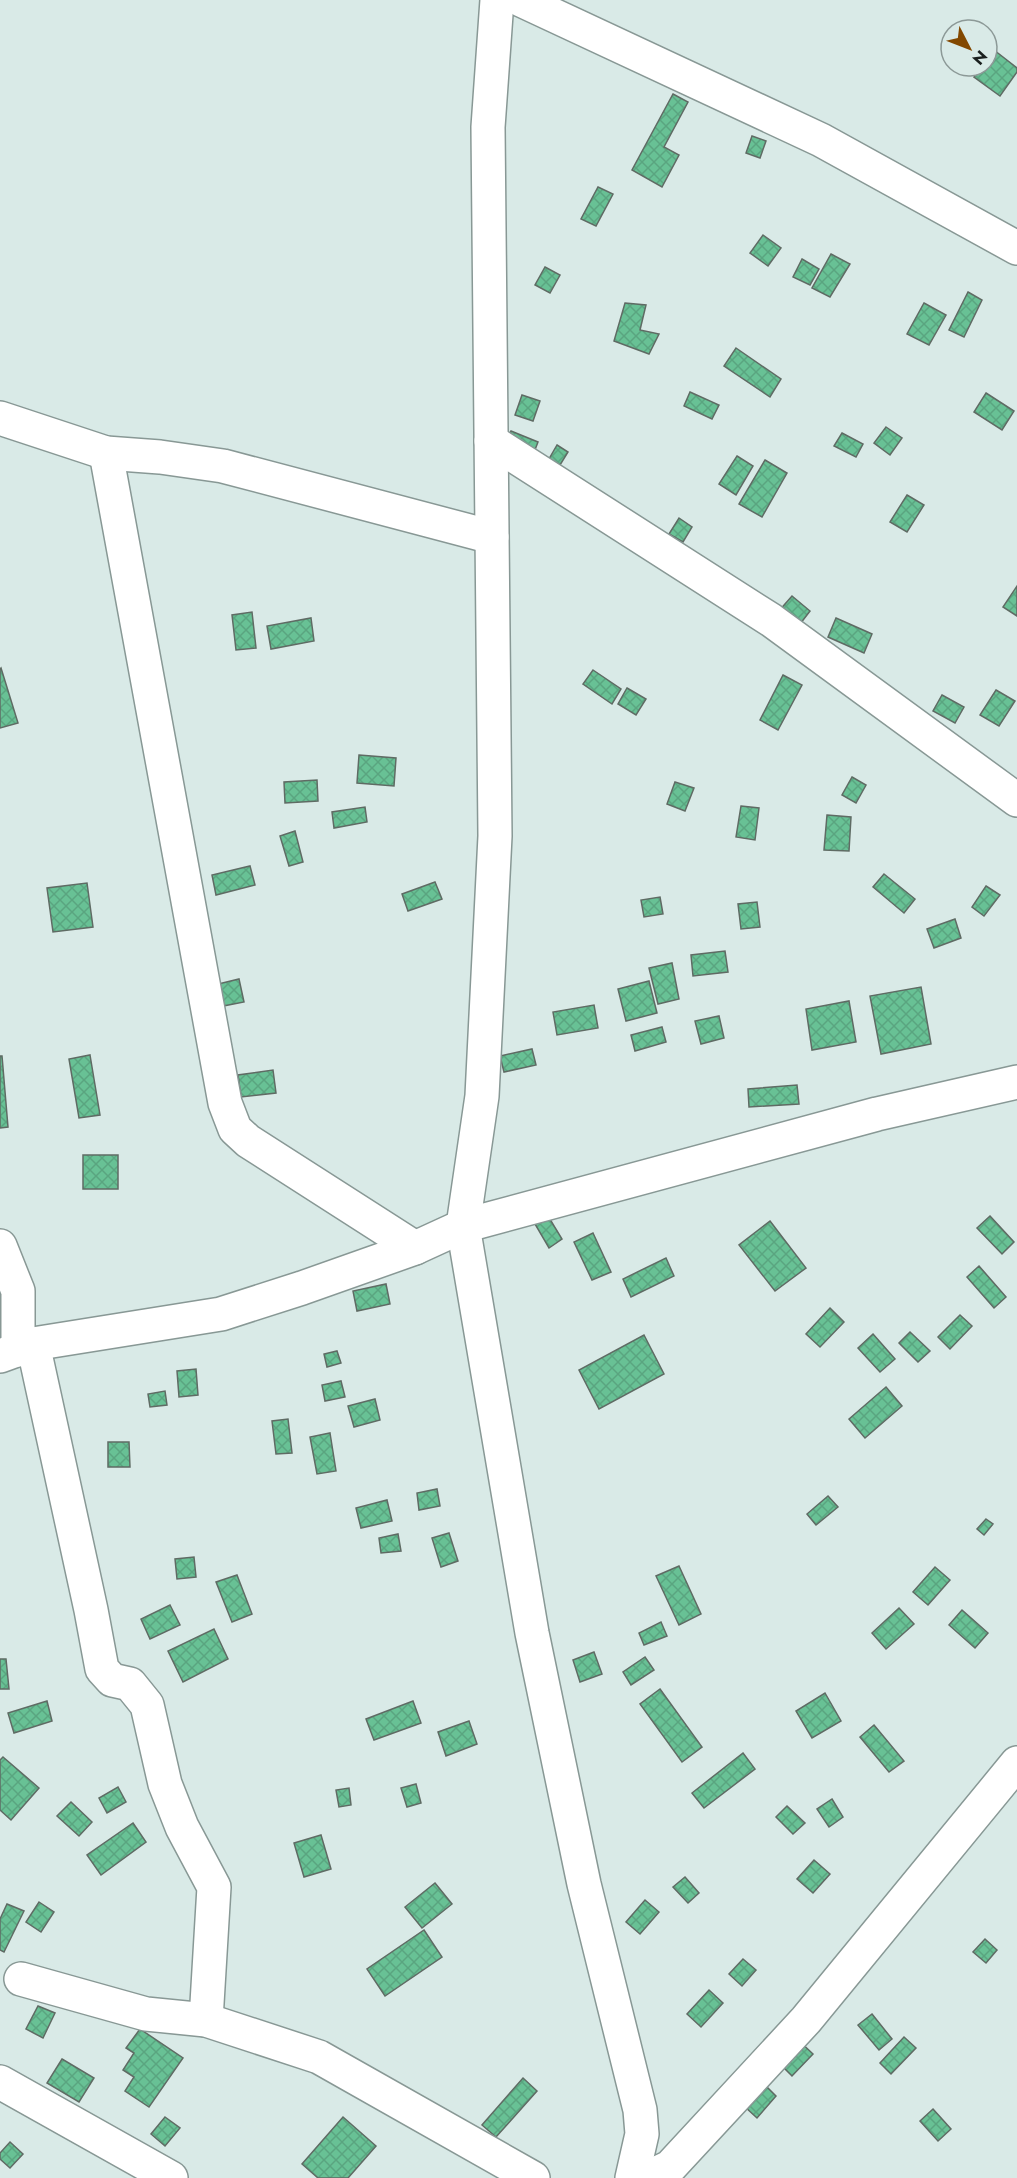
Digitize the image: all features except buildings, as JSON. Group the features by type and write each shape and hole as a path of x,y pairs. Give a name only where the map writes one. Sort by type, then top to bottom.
{"street":[{"path":"497,0 488,127 495,836 482,1096 463,1226 531,1633 584,1884 640,2110 642,2134 632,2178"},
{"path":"521,0 821,140 1017,248"},
{"path":"0,418 106,453 160,457 223,466 492,537"},
{"path":"491,441 771,620 1017,800"},
{"path":"106,453 225,1103 235,1129 248,1140 415,1248"},
{"path":"17,1350 220,1314 415,1248 463,1226 877,1114 1017,1082"},
{"path":"0,1246 18,1291 17,1350 91,1610 102,1669 112,1680 130,1684 147,1705 165,1784 182,1827 214,1887 206,2020"},
{"path":"647,2178 670,2167 806,2020 1017,1763"},
{"path":"21,1979 146,2014 206,2020 319,2057 533,2178"},
{"path":"0,2082 171,2178"}]}
